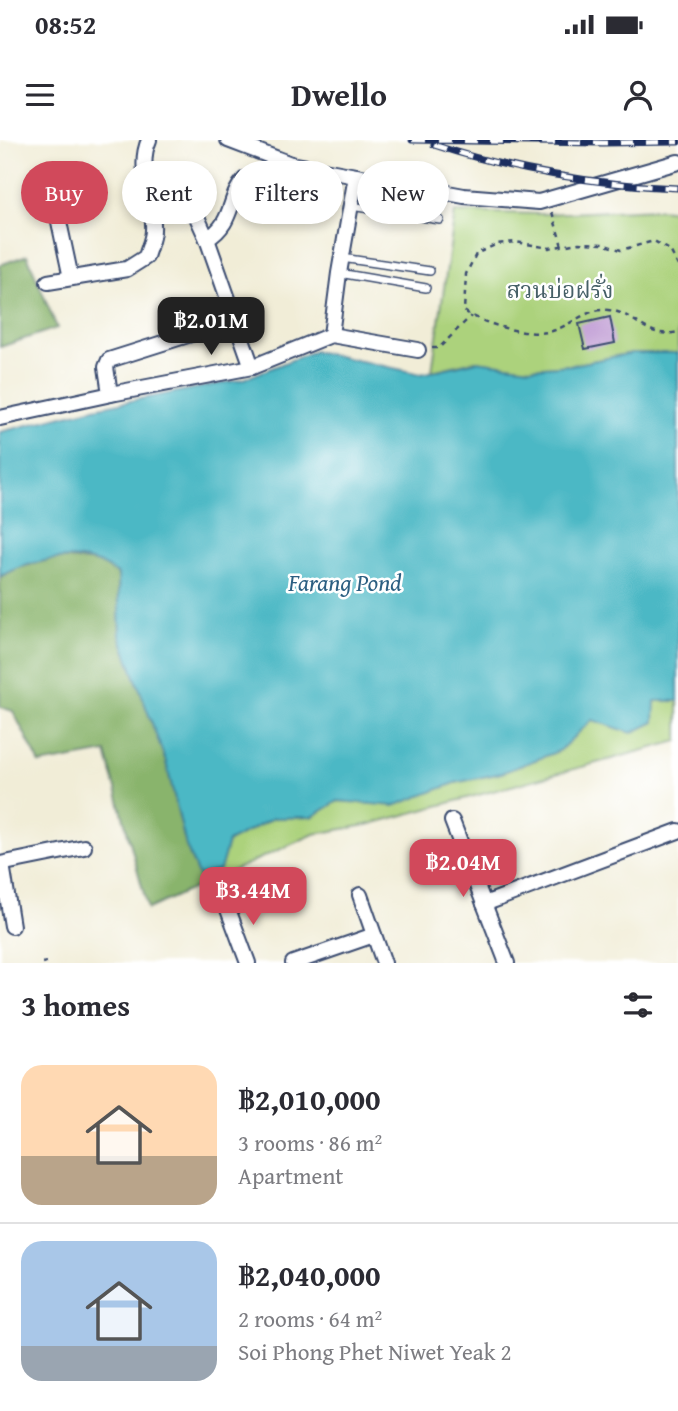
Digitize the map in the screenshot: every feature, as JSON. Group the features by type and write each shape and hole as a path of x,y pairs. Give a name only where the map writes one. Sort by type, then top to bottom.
{"street":[{"path":"48,282 127,269 146,257 153,230 145,174 146,147 149,140"},
{"path":"228,140 283,161"},
{"path":"343,174 464,195 539,202 678,162"},
{"path":"331,335 341,257 356,176"},
{"path":"207,240 216,234 231,210"},
{"path":"60,224 71,278"},
{"path":"200,224 252,367"},
{"path":"110,394 106,367 109,360 206,329 232,316"},
{"path":"0,418 252,367 331,335 418,350"},
{"path":"452,821 508,963"},
{"path":"484,904 678,831"},
{"path":"12,926 1,864 84,847"},
{"path":"360,895 384,963"},
{"path":"226,904 248,963"},
{"path":"293,963 374,936"}],"lane":[{"path":"351,206 357,207"},
{"path":"341,257 430,271"},
{"path":"339,272 426,288"}],"path":[{"path":"547,199 562,246"},
{"path":"678,267 670,250 654,241 621,250 602,244 579,243 549,248 516,242 497,244 476,254 466,274 464,311 478,320 524,332 551,332 597,309 618,311 646,329 669,334 678,332"},
{"path":"418,350 439,348 471,316"}],"green space":[{"name":"สวนบ่อฝรั่ง","path":"659,209 678,211 678,353 632,353 572,365 530,368 474,361 432,371 455,212 542,214"},
{"path":"27,255 57,328 0,347 0,265"},
{"path":"56,558 98,562 118,574 120,635 166,762 186,846 198,875 199,886 148,909 106,752 40,764 13,711 0,707 0,577 18,568"},
{"path":"655,700 678,701 678,741 367,825 314,834 199,886 198,875 220,870 228,842 273,818 312,817 338,801 394,805 455,783 501,773 559,751 592,719"}],"water":[{"name":"Farang Pond","path":"314,351 421,374 477,361 530,368 572,365 632,353 678,353 678,701 655,701 654,722 632,733 592,720 559,751 501,773 455,783 394,806 338,801 312,817 273,818 228,842 220,870 198,875 186,846 166,762 120,635 118,574 98,563 74,558 35,563 0,576 0,432 94,408 244,379"}],"building":[{"path":"610,317 615,343 585,349 579,324"}],"railway":[{"path":"412,140 678,142"},
{"path":"434,145 493,162 554,175 616,184 678,188"}]}
